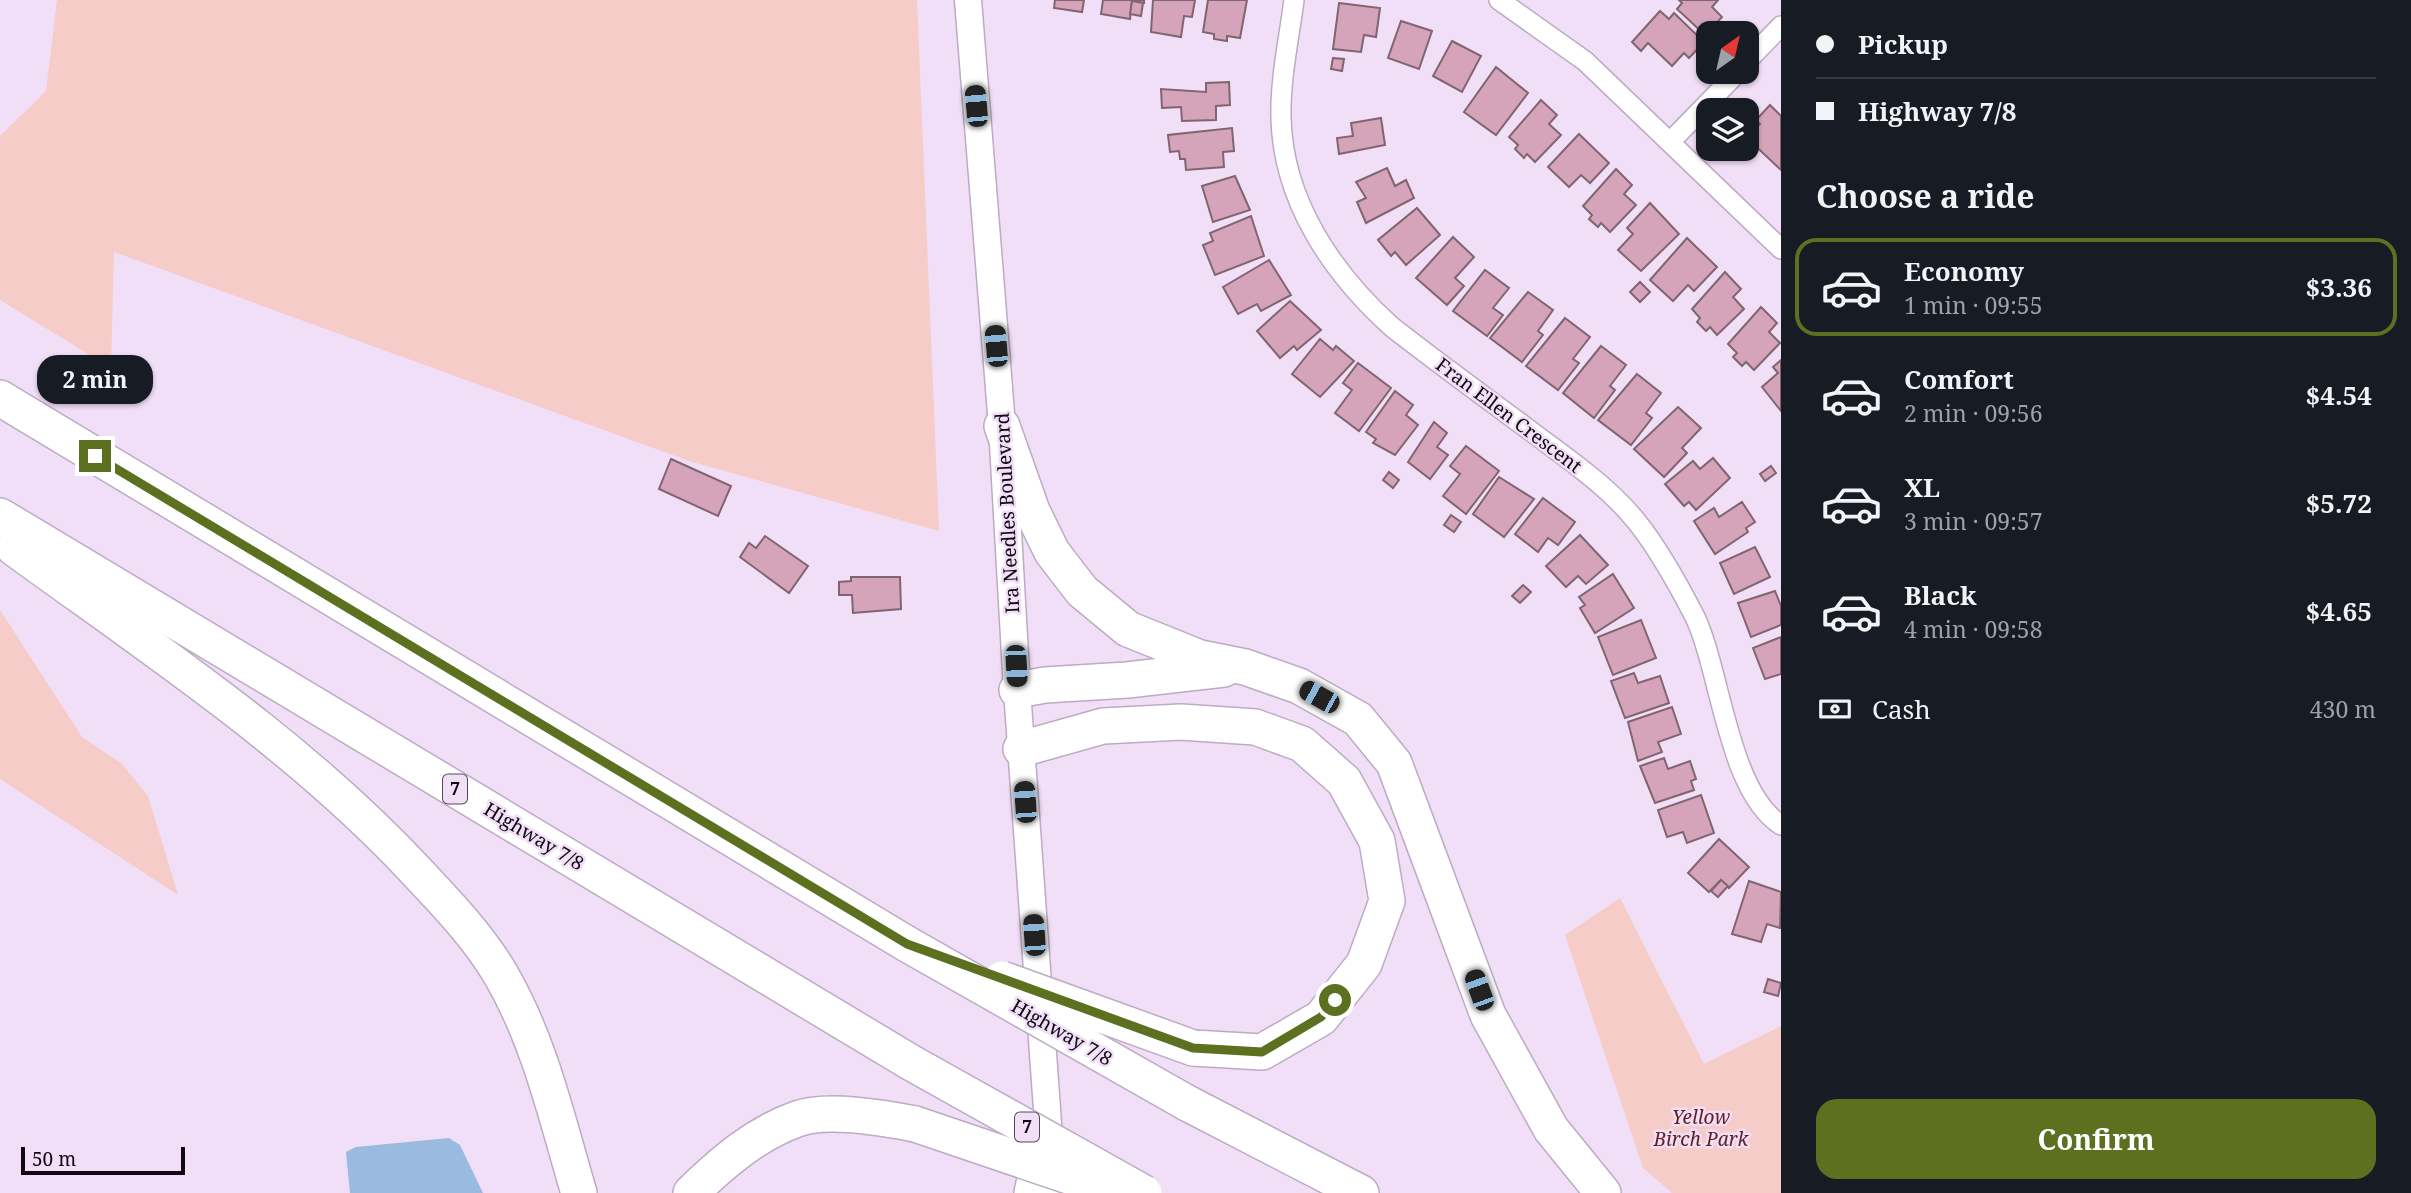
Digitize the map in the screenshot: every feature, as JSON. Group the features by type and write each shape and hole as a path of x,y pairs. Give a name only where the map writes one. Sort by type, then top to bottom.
{"highway":[{"name":"Highway 7/8","path":"0,398 907,944 1187,1103 1361,1193"},
{"path":"1002,426 1037,521 1052,552 1082,592 1128,629 1199,658 1245,667 1299,686 1358,719 1394,763 1488,1015 1551,1129 1603,1193"},
{"name":"Highway 7/8","path":"0,516 910,1062 1144,1193"},
{"path":"0,538 263,729 370,822 454,911 500,974 540,1059 579,1193"},
{"path":"1017,690 1045,685 1127,680 1245,667"},
{"path":"907,944 1193,1048 1262,1052 1321,1017 1364,964 1387,901 1377,841 1344,781 1302,744 1255,727 1181,722 1104,726 1021,749"},
{"path":"691,1193 733,1153 798,1118 864,1115 915,1124 1119,1193"},
{"path":"1032,1193 1047,1120"}],"main road":[{"name":"Ira Needles Boulevard","path":"968,0 1002,426 1017,690 1053,1193"}],"street":[{"name":"Fran Ellen Crescent","path":"1294,0 1281,119 1296,190 1321,244 1360,298 1392,327 1599,483 1636,521 1667,565 1696,621 1717,696 1752,791 1766,814 1781,825"},
{"path":"1499,0 1585,61 1781,248"},
{"path":"1759,49 1781,26"},
{"path":"1670,142 1726,84"}],"green space":[{"path":"57,0 917,0 939,531 689,461 114,252 111,368 0,300 0,136 46,91"},
{"path":"0,610 82,737 122,764 148,796 178,895 0,779"},
{"name":"Yellow Birch Park","path":"1620,898 1704,1064 1781,1026 1781,1193 1672,1193 1643,1168 1565,935"}],"water":[{"path":"449,1138 460,1145 483,1193 350,1193 346,1152 356,1147"}],"building":[{"path":"1055,0 1084,0 1082,12 1054,8"},
{"path":"1103,0 1144,0 1144,3 1132,1 1130,19 1101,14"},
{"path":"1153,0 1195,0 1192,17 1184,16 1181,37 1151,32"},
{"path":"1208,0 1247,0 1240,38 1227,36 1227,41 1214,39 1214,34 1203,32"},
{"path":"1679,0 1718,0 1712,7 1722,17 1718,21 1696,21 1696,27 1677,9 1682,3"},
{"path":"1132,1 1143,3 1141,16 1130,14"},
{"path":"1339,3 1380,8 1376,37 1364,35 1361,52 1333,49"},
{"path":"1660,11 1669,19 1674,13 1696,34 1696,51 1689,58 1684,53 1672,66 1648,43 1641,51 1632,42"},
{"path":"1401,21 1432,31 1419,69 1388,58"},
{"path":"1452,41 1481,56 1462,92 1433,76"},
{"path":"1333,58 1344,59 1342,71 1331,69"},
{"path":"1496,67 1528,93 1496,135 1464,112"},
{"path":"1229,82 1230,105 1216,106 1216,120 1182,121 1181,107 1162,108 1161,89 1206,92 1206,83"},
{"path":"1541,100 1557,115 1549,124 1561,135 1535,162 1527,154 1524,158 1515,149 1518,145 1509,137"},
{"path":"1770,105 1781,116 1781,170 1759,149 1759,117"},
{"path":"1381,118 1385,145 1339,154 1337,138 1353,136 1351,123"},
{"path":"1232,128 1234,151 1223,152 1224,167 1186,170 1185,159 1180,159 1179,151 1170,152 1168,135"},
{"path":"1579,134 1609,163 1590,183 1581,175 1569,187 1548,167"},
{"path":"1387,168 1395,186 1406,180 1414,198 1366,223 1357,202 1366,198 1356,182"},
{"path":"1616,169 1632,185 1624,194 1636,205 1610,232 1601,223 1598,227 1589,219 1592,215 1583,206"},
{"path":"1235,176 1250,210 1213,222 1202,186"},
{"path":"1650,203 1679,234 1641,271 1618,250 1633,234 1627,228"},
{"path":"1417,208 1440,235 1406,265 1395,252 1391,256 1378,240"},
{"path":"1251,216 1264,256 1215,275 1203,245 1213,241 1210,233"},
{"path":"1453,237 1474,257 1455,278 1464,286 1447,305 1416,278"},
{"path":"1687,238 1717,267 1694,291 1688,285 1673,301 1650,280"},
{"path":"1269,260 1291,295 1261,311 1257,304 1238,314 1223,287"},
{"path":"1485,270 1509,288 1493,308 1503,315 1487,336 1453,311"},
{"path":"1725,272 1741,289 1733,297 1744,309 1717,335 1710,327 1706,331 1697,322 1700,318 1692,309"},
{"path":"1640,282 1650,292 1640,302 1630,292"},
{"path":"1528,292 1553,310 1538,331 1543,335 1522,362 1490,338"},
{"path":"1290,301 1321,330 1297,350 1294,346 1280,358 1257,331"},
{"path":"1761,307 1777,323 1769,332 1780,343 1754,370 1746,362 1742,366 1733,357 1737,353 1728,344"},
{"path":"1565,318 1590,337 1573,359 1579,363 1558,390 1526,366"},
{"path":"1320,339 1333,350 1336,346 1354,361 1320,397 1292,374"},
{"path":"1601,346 1626,365 1610,386 1615,390 1594,418 1563,393"},
{"path":"1781,360 1781,411 1762,387 1778,373 1773,367"},
{"path":"1358,363 1391,388 1359,431 1335,413 1352,390 1343,383"},
{"path":"1637,374 1661,393 1646,413 1652,418 1631,445 1598,420"},
{"path":"1395,391 1413,405 1406,415 1418,425 1395,455 1373,443 1376,439 1366,432"},
{"path":"1678,407 1701,428 1682,448 1687,453 1664,477 1634,449"},
{"path":"1434,422 1447,433 1437,447 1448,455 1430,479 1408,462"},
{"path":"1466,446 1499,471 1466,514 1443,496 1460,474 1450,466"},
{"path":"1713,458 1730,478 1696,510 1689,502 1684,506 1665,484 1693,461 1700,469"},
{"path":"671,459 731,486 718,516 659,489"},
{"path":"1771,466 1776,473 1765,481 1760,474"},
{"path":"1389,472 1399,480 1393,488 1383,480"},
{"path":"1499,477 1534,499 1504,537 1473,514"},
{"path":"1543,498 1575,522 1558,545 1548,538 1538,552 1515,534"},
{"path":"1742,502 1755,522 1746,528 1748,532 1715,554 1694,521 1714,508 1719,517"},
{"path":"1451,515 1461,522 1454,532 1444,525"},
{"path":"1580,535 1608,565 1586,584 1578,576 1566,587 1546,566"},
{"path":"765,536 808,566 789,593 740,557 749,543 756,548"},
{"path":"1755,547 1770,577 1734,594 1720,563"},
{"path":"1613,574 1634,608 1595,633 1580,608 1585,605 1579,597"},
{"path":"851,577 900,577 901,609 853,613 852,595 839,595 839,582 851,581"},
{"path":"1523,585 1531,592 1520,603 1512,596"},
{"path":"1775,591 1781,606 1781,625 1751,637 1738,603"},
{"path":"1641,620 1656,658 1613,675 1598,637"},
{"path":"1781,637 1781,674 1765,679 1753,648"},
{"path":"1634,673 1638,683 1660,676 1669,703 1625,718 1611,681"},
{"path":"1672,707 1681,734 1658,742 1662,752 1638,761 1628,722"},
{"path":"1664,758 1668,769 1690,761 1696,779 1691,781 1694,790 1655,803 1640,766"},
{"path":"1701,795 1714,833 1687,843 1683,832 1667,837 1658,810"},
{"path":"1719,839 1749,867 1729,888 1721,880 1709,892 1688,873"},
{"path":"1721,880 1728,886 1718,897 1711,891"},
{"path":"1749,881 1781,892 1780,928 1767,924 1761,942 1732,934"},
{"path":"1768,979 1781,983 1778,996 1764,992"}],"route":[{"path":"95,456 907,944 1193,1048 1262,1052 1321,1017 1335,1000"}]}
